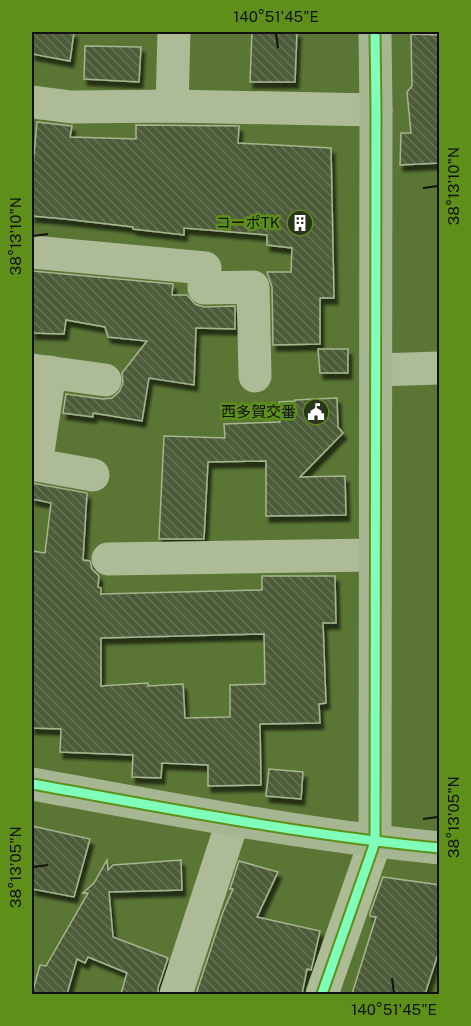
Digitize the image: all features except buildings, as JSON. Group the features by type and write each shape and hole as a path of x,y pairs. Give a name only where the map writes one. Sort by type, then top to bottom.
{"street":[{"path":"172,106 174,32"},
{"path":"322,994 375,842 375,32"},
{"path":"32,102 72,107 172,106 376,110"},
{"path":"32,252 205,268 204,288 253,287 255,376"},
{"path":"376,370 440,368"},
{"path":"93,475 34,465 41,371 105,380"},
{"path":"108,559 375,555"},
{"path":"32,784 233,820 375,842 440,848"},
{"path":"176,994 233,820"}],"cycle path":[{"path":"322,994 375,842 375,32"},
{"path":"32,784 286,828 440,848"}],"place":[{"name":"コーポTK","path":"300,223"},
{"name":"西多賀交番","path":"316,412"}]}
